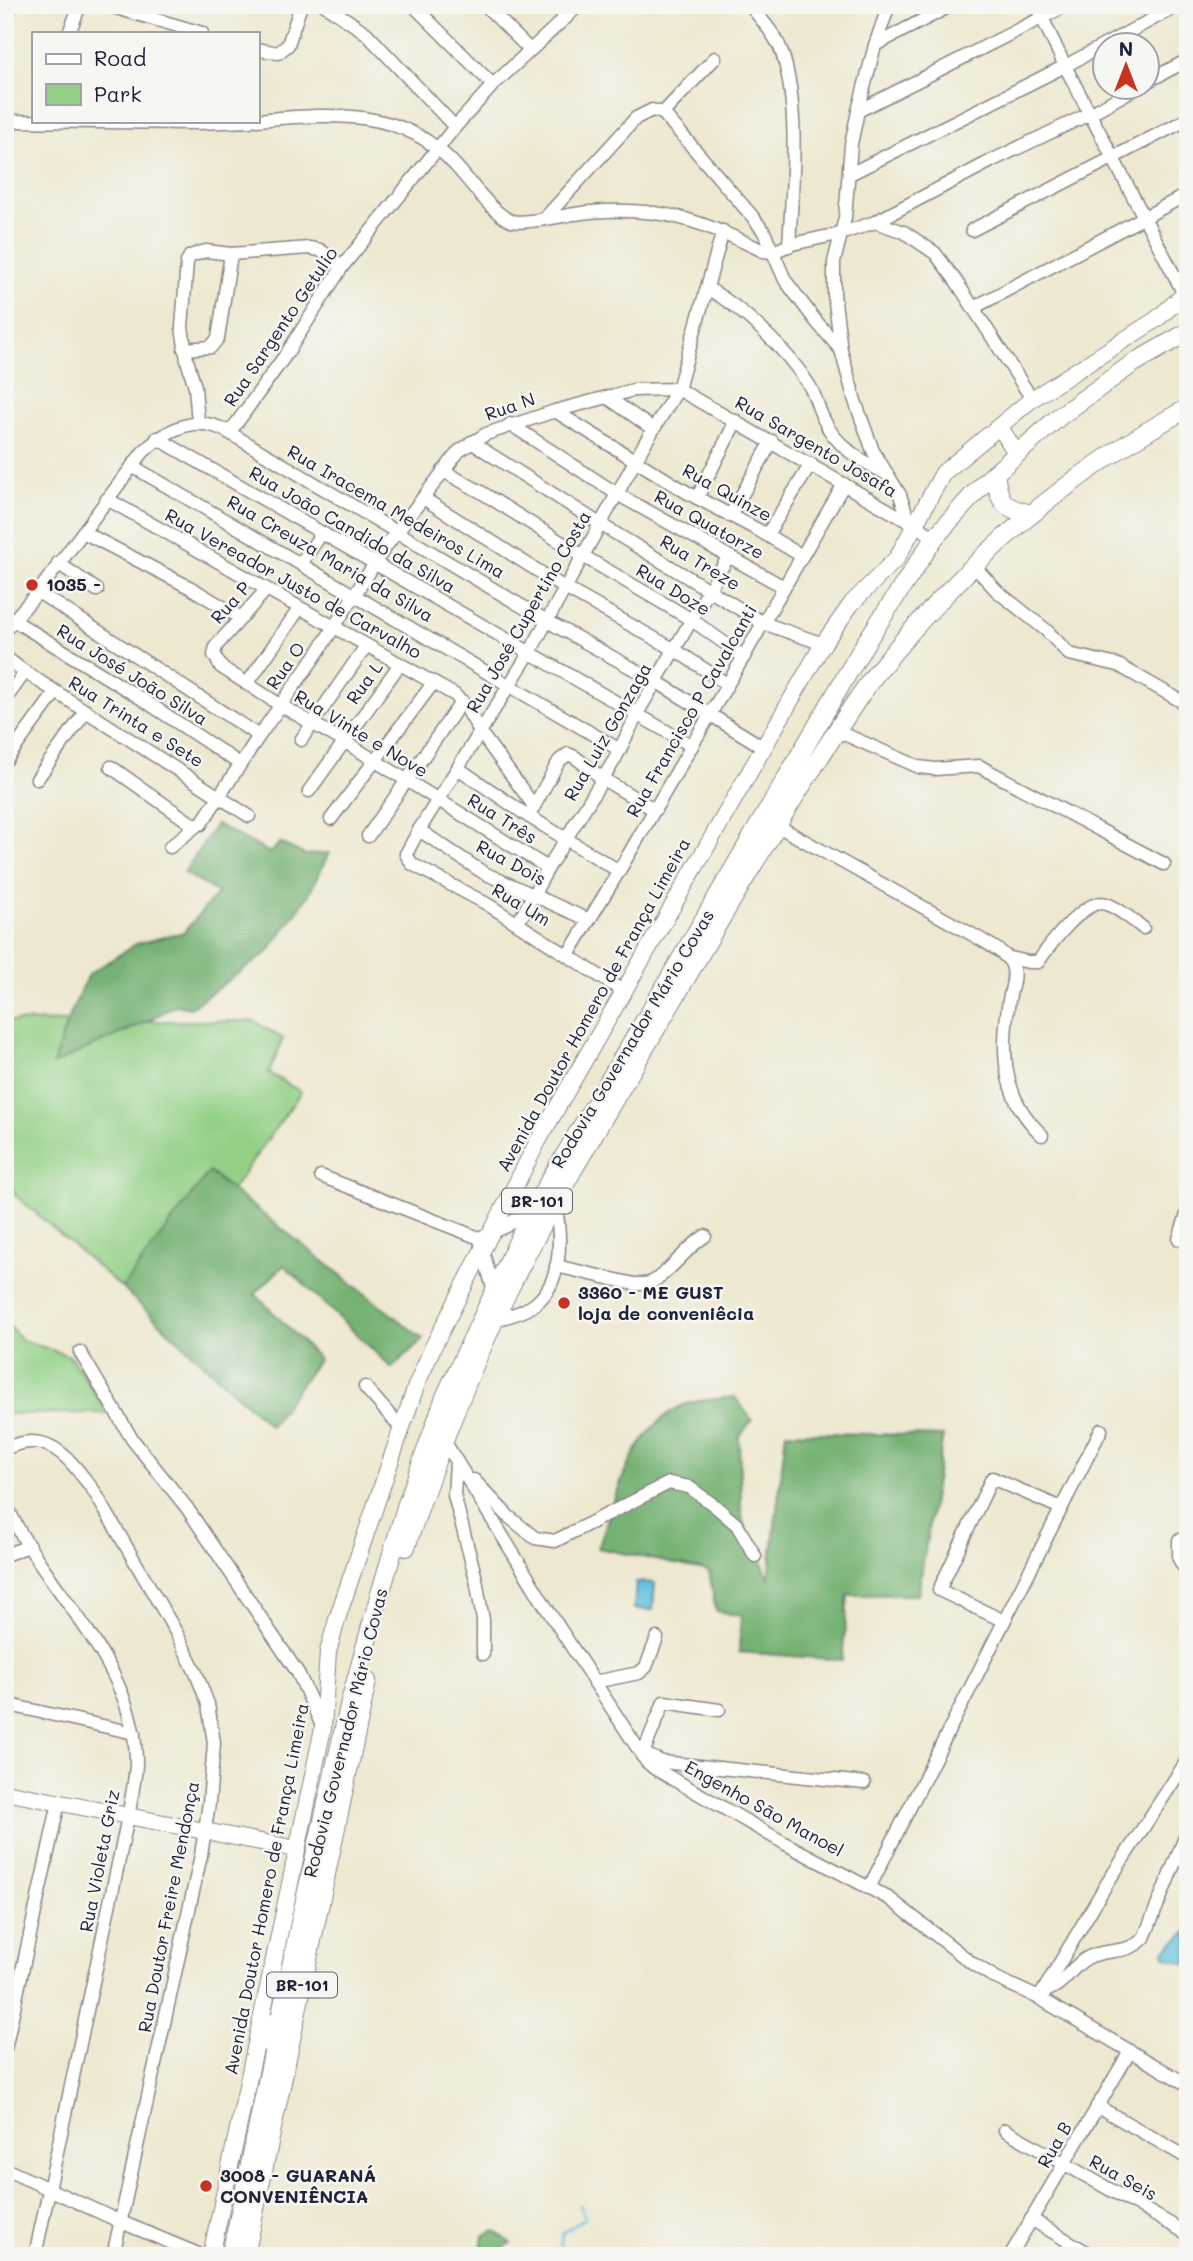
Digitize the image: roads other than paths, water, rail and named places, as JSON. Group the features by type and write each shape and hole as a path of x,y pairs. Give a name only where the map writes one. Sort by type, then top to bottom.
{"highway":[{"name":"Rodovia Governador Mário Covas","path":"231,2256 278,2020 350,1702 380,1594 435,1423 475,1329 534,1207 866,642 935,537 960,507 1016,453 1093,391 1151,352 1188,332"},
{"name":"Rodovia Governador Mário Covas","path":"244,2256 370,1668 387,1604 443,1439 495,1320 555,1202 776,825 881,667 974,566 1032,514 1092,467 1140,435 1188,408"},
{"path":"995,473 1003,503 1016,511 1032,514"},
{"path":"257,2044 278,2020"}],"main road":[{"name":"Avenida Doutor Homero de França Limeira","path":"211,2256 323,1728 331,1641 416,1386 484,1241 623,991 823,644 852,603 897,558 913,523 943,473 1032,399 1157,319 1186,292"},
{"path":"1000,427 1016,453"},
{"path":"5,1792 297,1849"}],"street":[{"path":"5,21 11,5"},
{"path":"69,32 80,5"},
{"path":"106,5 199,32"},
{"path":"259,49 278,53 285,49 301,5"},
{"path":"325,5 385,51 455,127"},
{"path":"413,5 493,85"},
{"path":"485,5 529,49"},
{"path":"555,5 566,18"},
{"name":"Rua Sargento Getulio","path":"198,422 214,425 228,432 258,397 342,267 455,127 529,49 579,5"},
{"path":"889,5 875,45 858,111 843,233 836,248 833,276 841,350 864,425 873,451 900,495 913,523"},
{"path":"875,45 952,5"},
{"path":"1036,5 1065,66 1186,292"},
{"path":"858,111 1067,5"},
{"path":"850,174 1065,66 1179,5"},
{"path":"755,9 781,50 788,82 794,157 789,246"},
{"path":"663,113 715,58"},
{"path":"1162,73 1188,60"},
{"path":"259,120 322,116 378,120 409,130 440,148 508,219 524,222 602,211 645,211 696,221 763,251 773,252 875,222 1111,102"},
{"path":"545,218 636,118 652,110 663,113 752,216 773,252 785,281 841,350"},
{"path":"972,230 1188,119"},
{"path":"5,121 32,121"},
{"path":"101,122 224,122"},
{"path":"973,308 1188,194"},
{"path":"875,222 904,232 935,253 1032,399"},
{"name":"Rua José Cupertino Costa","path":"407,849 530,652 653,429 678,389 723,232"},
{"path":"8,622 38,592 132,466 157,438 181,426 198,422 195,387 184,349 183,313 187,262 190,256 206,251 231,254 309,248 320,250 342,267"},
{"path":"184,349 211,347 218,338 231,254"},
{"path":"707,288 742,311 798,371 815,396 824,422 842,445 886,474"},
{"name":"Rua N","path":"396,533 459,451 471,442 510,424 634,390 678,389"},
{"name":"Rua Sargento Josafa","path":"678,389 935,537"},
{"path":"607,397 653,429"},
{"name":"Rua Quinze","path":"555,411 697,498 802,556"},
{"path":"697,498 736,421"},
{"name":"Rua Quatorze","path":"510,424 617,494 784,587"},
{"name":"Rua Iracema Medeiros Lima","path":"228,432 547,621 657,682 763,747"},
{"name":"Rua João Candido da Silva","path":"157,438 692,746"},
{"name":"Rua Treze","path":"471,442 763,623 823,644"},
{"path":"730,516 772,442"},
{"path":"767,535 811,464"},
{"name":"Rua Creuza Maria da Silva","path":"132,466 355,596 431,637 621,750"},
{"name":"Rua Doze","path":"443,471 692,620 744,657"},
{"name":"Rua Francisco P Cavalcanti","path":"568,955 844,484"},
{"path":"423,498 565,588 675,650 727,684"},
{"name":"Rua Vereador Justo de Carvalho","path":"107,499 299,609 435,682 462,701"},
{"path":"83,532 191,588 241,618"},
{"path":"301,564 322,533"},
{"name":"Rua O","path":"170,848 201,823 396,533"},
{"name":"Rua Luiz Gonzaga","path":"518,923 548,868 621,750 637,715 728,557"},
{"path":"58,564 97,590"},
{"path":"974,566 997,591 1046,629 1069,654 1118,666 1188,705"},
{"name":"Rua P","path":"221,640 266,590"},
{"path":"38,592 258,736"},
{"path":"247,684 299,609"},
{"name":"Rua José João Silva","path":"8,622 142,699 240,764"},
{"name":"Rua Vinte e Nove","path":"221,640 214,651 221,667 438,800"},
{"path":"301,740 366,646"},
{"name":"Rua Trinta e Sete","path":"5,657 249,816"},
{"name":"Rua L","path":"309,790 400,664"},
{"path":"5,701 25,672"},
{"path":"331,819 435,682"},
{"path":"6,760 55,692"},
{"path":"368,836 462,701 531,811"},
{"path":"37,779 86,711"},
{"path":"837,731 919,767 979,766 1164,864"},
{"path":"531,811 562,757 568,754 655,810"},
{"path":"111,768 201,823"},
{"path":"458,769 531,811 566,838 619,871"},
{"name":"Rua Três","path":"438,800 548,868"},
{"path":"776,825 982,940 1005,956 1011,963 1013,972 1005,1030 1005,1069 1018,1105 1032,1126 1042,1135"},
{"name":"Rua Dois","path":"419,830 484,873 589,920"},
{"name":"Rua Um","path":"407,849 408,859 412,864 518,923 623,991"},
{"path":"1005,956 1028,962 1038,961 1054,940 1086,908 1095,903 1105,903 1143,928"},
{"path":"321,1176 484,1241"},
{"path":"495,1320 534,1305 548,1289 556,1266 559,1231 555,1202"},
{"path":"484,1241 534,1207"},
{"path":"1179,1239 1188,1212"},
{"path":"556,1266 634,1284 648,1284 656,1280 691,1244 705,1236"},
{"path":"484,1241 494,1293"},
{"path":"80,1352 132,1439 187,1508 298,1673 323,1728"},
{"path":"365,1387 401,1428"},
{"path":"869,1888 1101,1430"},
{"name":"Engenho São Manoel","path":"443,1439 594,1682 654,1768 775,1838 869,1888 908,1912 973,1964 996,1978 1041,1995 1129,2053 1188,2085"},
{"name":"Rua Doutor Freire Mendonça","path":"5,1450 21,1443 43,1443 54,1447 94,1491 177,1634 196,1673 212,1722 213,1775 205,1831 113,2256"},
{"path":"456,1462 508,1516 535,1538 555,1541 669,1483 689,1487 715,1506 737,1525 755,1556"},
{"path":"456,1462 454,1495 484,1620 484,1654"},
{"path":"1004,1621 939,1590 992,1478 1061,1508"},
{"name":"Rua Violeta Griz","path":"5,1501 29,1546 80,1620 114,1676 127,1706 134,1733 136,1765 128,1817 35,2256"},
{"path":"1179,1540 1179,1559 1188,1574"},
{"path":"5,1555 29,1546"},
{"path":"594,1682 639,1673 646,1667 657,1638"},
{"path":"719,1710 664,1702 643,1754 662,1762 864,1783"},
{"path":"5,1704 134,1733"},
{"path":"1041,1995 1105,1885 1188,1759"},
{"path":"5,2049 59,1802"},
{"path":"1041,1995 1062,1983 1085,1959 1132,1948 1144,1937 1188,1830"},
{"name":"Rua B","path":"1010,2256 1129,2053"},
{"path":"1097,2106 1188,2158"},
{"name":"Rua Seis","path":"1005,2130 1188,2234"},
{"path":"5,2169 202,2256"},
{"path":"1031,2219 1093,2256"}],"water":[{"path":"636,1582 655,1583 653,1610 634,1609"},
{"path":"1188,1931 1188,1964 1166,1957 1164,1951"}],"waterway":[{"path":"562,2256 560,2244 563,2233 585,2218 579,2205"}],"place":[{"name":"1035 -","path":"32,585"},
{"name":"3360 - ME GUST loja de conveniêcia","path":"564,1303"},
{"name":"3008 - GUARANÁ CONVENIÊNCIA","path":"206,2186"}]}
